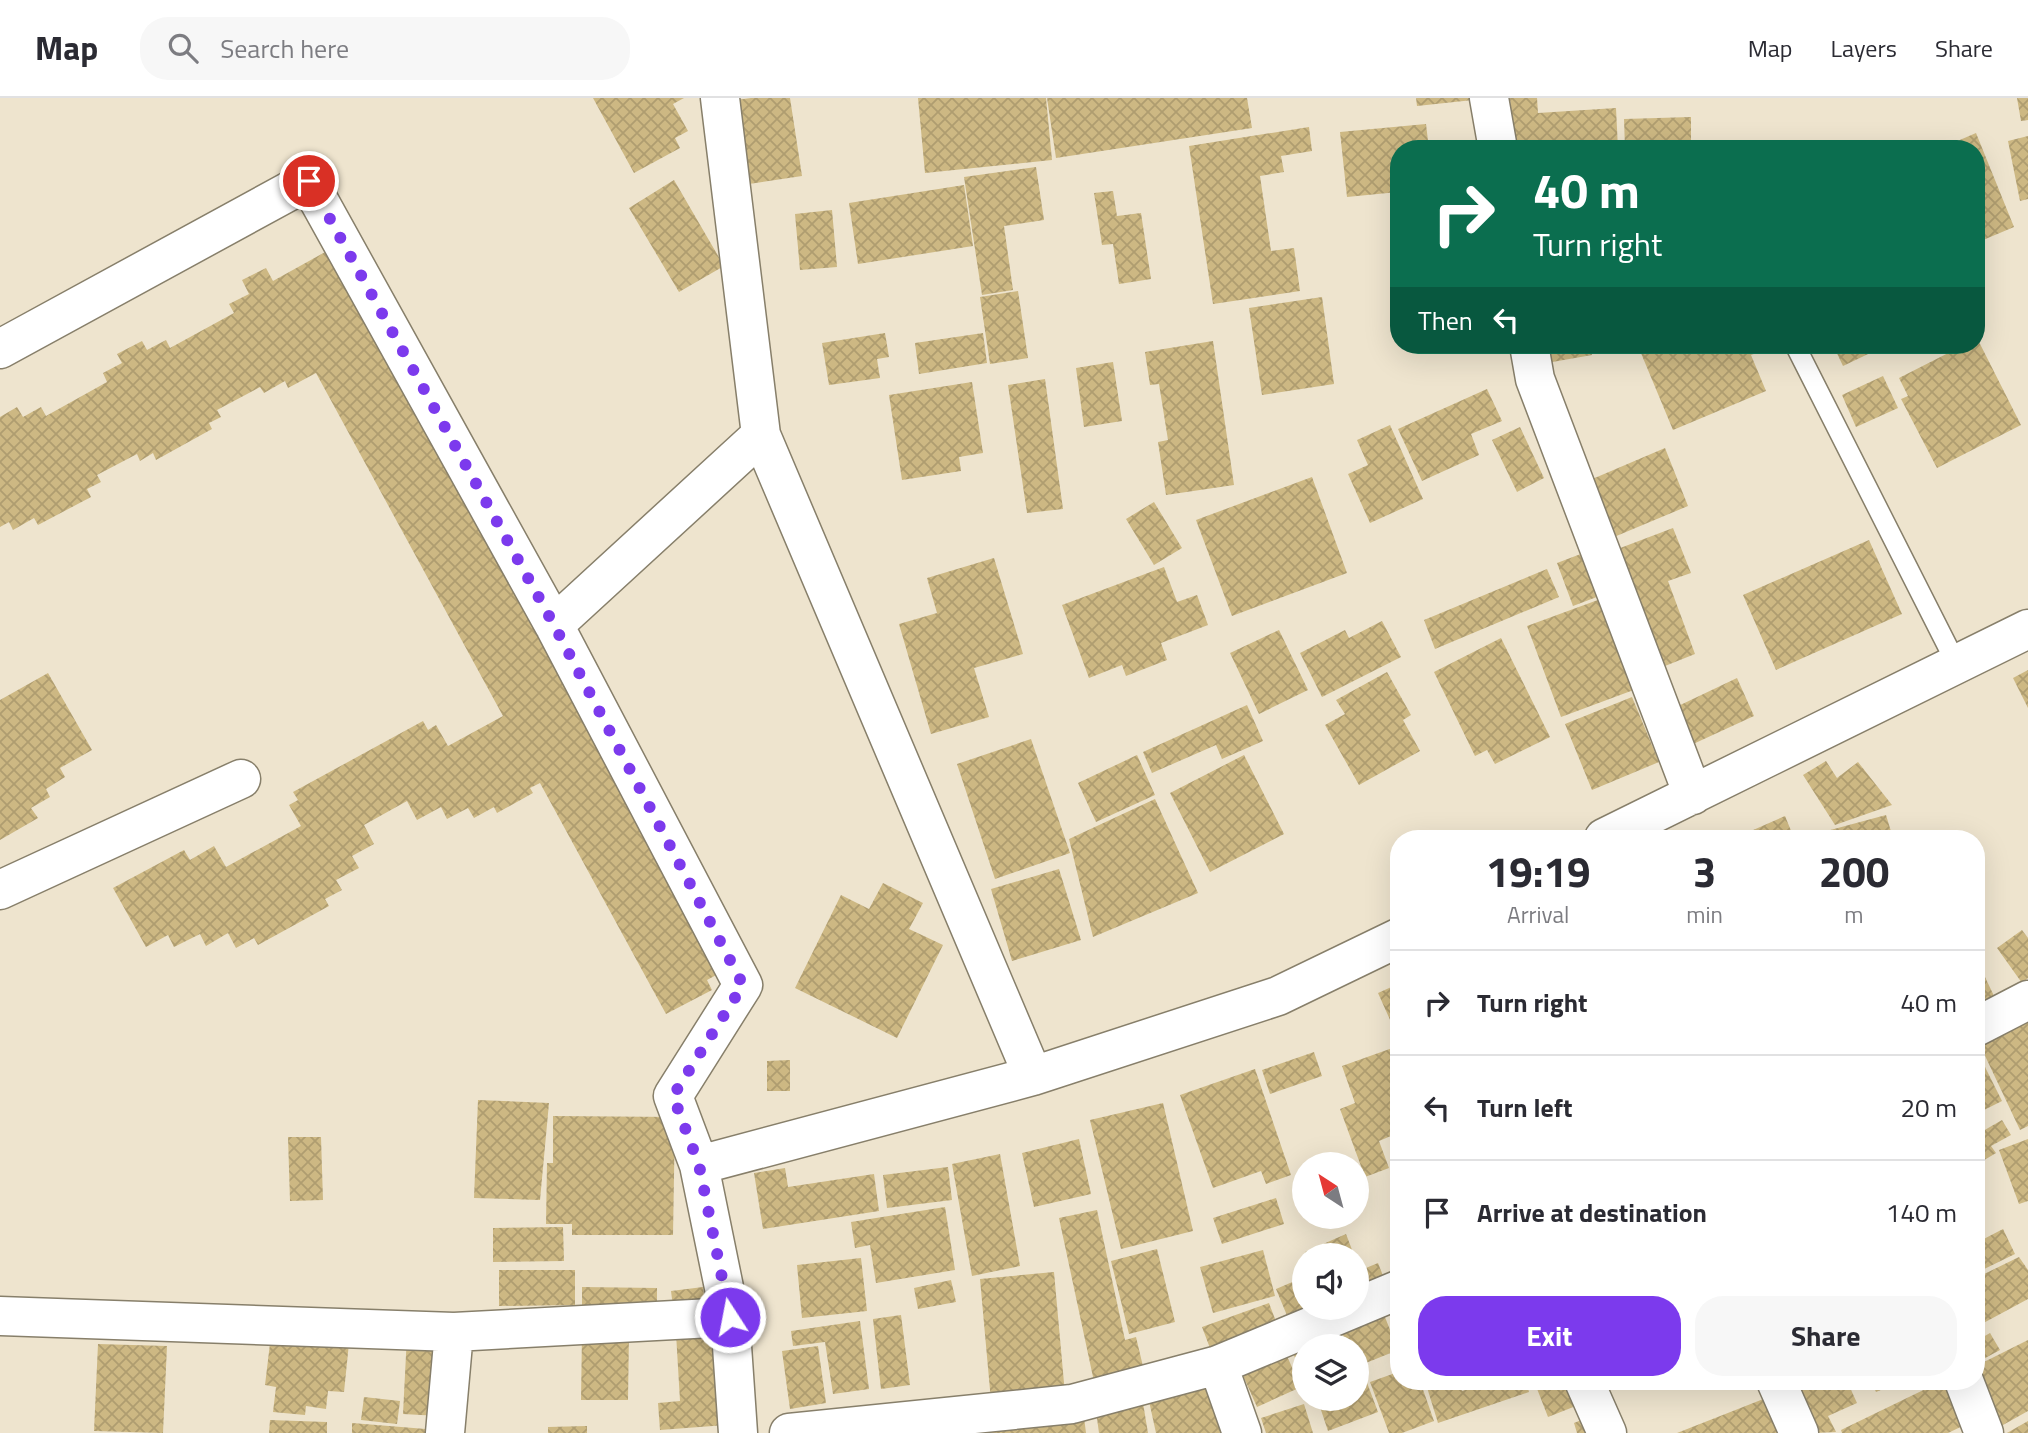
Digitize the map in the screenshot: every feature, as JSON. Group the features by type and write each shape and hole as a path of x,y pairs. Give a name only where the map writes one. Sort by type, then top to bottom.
{"street":[{"path":"720,98 761,435 1033,1076"},
{"path":"1489,98 1496,140"},
{"path":"0,349 309,181 554,625 743,985 673,1096 699,1165 730,1317 738,1433"},
{"path":"1531,354 1535,379 1693,795"},
{"path":"554,625 761,435"},
{"path":"1621,830 2028,629"},
{"path":"0,890 241,779"},
{"path":"699,1165 1033,1076 1278,996 1390,942"},
{"path":"1985,1022 2028,1000"},
{"path":"789,1433 911,1427 1072,1404 1218,1365 1390,1293"},
{"path":"0,1316 454,1332 730,1317"},
{"path":"445,1433 454,1332"},
{"path":"1218,1365 1242,1433"},
{"path":"1588,1390 1607,1433"},
{"path":"1780,1390 1799,1433"},
{"path":"1967,1390 1984,1433"}],"lane":[{"path":"1800,354 1957,665"}],"building":[{"path":"593,98 684,98 673,104 688,131 675,138 680,148 634,173"},
{"path":"790,98 802,176 749,184 737,100"},
{"path":"918,98 1046,98 1052,160 925,173"},
{"path":"1047,98 1247,98 1252,128 1056,158"},
{"path":"1416,98 1473,98 1473,100 1417,106"},
{"path":"1510,98 1537,98 1538,113 1616,108 1618,140 1512,140"},
{"path":"2017,98 2028,98 2028,120 2021,121"},
{"path":"1691,117 1691,140 1625,140 1624,119"},
{"path":"1426,124 1428,140 1390,140 1390,193 1347,197 1340,132"},
{"path":"1309,127 1312,151 1281,156 1284,172 1260,176 1271,251 1294,248 1300,291 1213,304 1189,146"},
{"path":"1976,133 1979,140 1960,140"},
{"path":"2028,136 2028,199 2020,201 2008,141"},
{"path":"1985,155 2014,227 1985,239"},
{"path":"1036,167 1044,220 1004,226 1013,290 982,295 964,177"},
{"path":"674,180 724,266 679,292 629,208"},
{"path":"964,185 973,246 858,264 849,203"},
{"path":"1113,191 1117,216 1141,213 1151,279 1119,284 1113,244 1102,245 1094,193"},
{"path":"832,210 837,267 800,270 795,214"},
{"path":"336,246 720,973 707,980 712,990 666,1014 540,783 530,788 533,793 497,813 494,807 474,818 468,808 447,819 441,807 417,820 407,801 364,825 374,844 352,856 359,868 336,880 342,890 325,899 329,906 258,945 254,938 236,948 228,933 206,946 200,934 174,947 168,935 146,947 113,888 184,850 190,860 214,846 226,867 301,826 289,805 298,800 293,792 423,721 428,730 436,725 448,746 503,716 316,373 288,388 285,381 264,393 260,387 217,410 221,417 209,423 212,429 156,460 153,453 140,461 137,454 97,475 101,482 87,489 91,497 38,525 34,518 13,530 9,522 0,527 0,417 17,407 23,417 41,407 46,416 107,382 103,373 122,363 117,354 142,341 147,350 166,340 170,348 234,313 229,304 249,294 242,280 266,268 273,281"},
{"path":"1018,291 1028,358 990,364 980,297"},
{"path":"1322,297 1334,384 1262,395 1249,308"},
{"path":"885,333 889,357 877,359 880,378 829,385 822,343"},
{"path":"983,333 987,363 919,374 915,343"},
{"path":"1213,341 1234,485 1166,495 1158,442 1168,440 1159,384 1150,385 1145,352"},
{"path":"1539,354 1592,355 1541,364"},
{"path":"1641,354 1754,354 1751,355 1766,391 1673,430"},
{"path":"1837,354 1868,354 1843,366"},
{"path":"1946,354 1985,354 2021,425 1937,468 1901,399 1908,396 1899,378"},
{"path":"1113,362 1122,421 1084,427 1076,368"},
{"path":"1883,376 1898,408 1856,427 1842,395"},
{"path":"1045,379 1063,509 1027,513 1008,385"},
{"path":"972,382 983,453 959,457 961,471 902,480 889,395"},
{"path":"1487,389 1502,421 1471,434 1479,455 1422,481 1398,429"},
{"path":"1390,425 1423,499 1370,523 1348,474 1368,465 1357,440"},
{"path":"1520,427 1544,478 1517,492 1492,440"},
{"path":"1665,448 1688,506 1614,537 1590,480"},
{"path":"1312,477 1347,573 1232,616 1196,520"},
{"path":"1154,502 1182,548 1154,565 1126,519"},
{"path":"1673,528 1691,573 1668,581 1695,654 1660,668 1615,550"},
{"path":"1869,540 1902,614 1776,670 1743,595"},
{"path":"1586,552 1602,595 1573,606 1557,563"},
{"path":"994,558 1023,654 974,668 989,717 931,734 899,624 937,613 927,578"},
{"path":"1164,567 1177,602 1197,595 1208,625 1161,643 1167,660 1126,676 1122,665 1089,678 1062,605"},
{"path":"1547,569 1559,597 1435,649 1424,620"},
{"path":"1606,597 1639,688 1561,717 1527,626"},
{"path":"1382,621 1401,657 1322,697 1300,653 1345,630 1349,638"},
{"path":"1279,630 1308,690 1259,714 1230,653"},
{"path":"1501,638 1550,737 1495,764 1487,750 1475,756 1434,672"},
{"path":"2028,670 2028,708 2013,678"},
{"path":"1387,672 1411,715 1403,720 1420,751 1359,785 1325,725 1345,714 1336,700"},
{"path":"48,673 92,750 60,768 65,777 46,789 50,797 31,808 38,818 0,840 0,700"},
{"path":"1737,678 1754,716 1691,745 1674,708"},
{"path":"1632,697 1659,762 1592,790 1565,724"},
{"path":"1247,705 1263,741 1222,759 1216,745 1152,773 1143,752"},
{"path":"1031,739 1070,853 995,879 957,764"},
{"path":"1137,755 1155,795 1096,822 1078,783"},
{"path":"1244,755 1284,834 1210,872 1170,793"},
{"path":"1826,761 1837,778 1858,762 1892,805 1835,825 1803,775"},
{"path":"1155,799 1198,893 1093,937 1069,839"},
{"path":"1886,815 1891,830 1830,830"},
{"path":"1785,816 1791,830 1753,830"},
{"path":"1059,869 1081,940 1012,961 991,889"},
{"path":"883,883 923,903 909,929 943,945 897,1038 795,988 841,895 869,909"},
{"path":"2022,930 2028,938 2028,978 2022,983 1997,948"},
{"path":"1985,977 1994,996 1985,1000"},
{"path":"1390,988 1390,1020 1378,993"},
{"path":"2028,1021 2028,1126 2020,1130 1985,1056 1985,1040"},
{"path":"1390,1049 1390,1136 1379,1141 1389,1168 1369,1176 1369,1152 1356,1152 1340,1109 1355,1103 1342,1066"},
{"path":"1314,1052 1322,1076 1270,1094 1262,1070"},
{"path":"790,1060 790,1091 767,1091 767,1061"},
{"path":"1985,1067 2002,1101 1985,1110"},
{"path":"1255,1069 1291,1175 1266,1184 1261,1171 1213,1188 1180,1095"},
{"path":"478,1100 549,1103 540,1200 474,1198"},
{"path":"1163,1103 1193,1231 1121,1249 1090,1120"},
{"path":"553,1116 675,1117 673,1235 572,1235 572,1224 546,1224 547,1163 553,1163"},
{"path":"2002,1120 2011,1135 1991,1146 1996,1153 1985,1160 1985,1130"},
{"path":"288,1137 321,1137 323,1200 290,1201"},
{"path":"1079,1139 1091,1194 1034,1207 1022,1153"},
{"path":"2028,1139 2028,1201 2019,1204 1999,1150"},
{"path":"1000,1154 1020,1266 972,1276 952,1164"},
{"path":"948,1167 952,1200 887,1208 883,1175"},
{"path":"785,1168 788,1187 874,1174 879,1211 763,1229 754,1173"},
{"path":"1276,1198 1284,1224 1222,1244 1213,1218"},
{"path":"945,1207 955,1270 876,1283 870,1245 855,1248 851,1222"},
{"path":"1097,1210 1125,1340 1136,1337 1146,1379 1096,1391 1059,1218"},
{"path":"563,1227 564,1261 493,1262 493,1228"},
{"path":"2003,1229 2015,1254 1985,1269 1985,1238"},
{"path":"1346,1234 1349,1243 1326,1243"},
{"path":"1157,1249 1175,1322 1129,1334 1111,1261"},
{"path":"1263,1250 1275,1296 1213,1313 1200,1267"},
{"path":"2019,1257 2028,1270 2028,1299 1985,1322 1985,1274"},
{"path":"861,1258 867,1311 802,1318 797,1265"},
{"path":"1378,1263 1387,1286 1369,1293 1369,1267"},
{"path":"499,1270 575,1270 575,1305 499,1306"},
{"path":"1054,1272 1065,1394 991,1401 980,1279"},
{"path":"951,1280 956,1302 918,1309 914,1288"},
{"path":"1292,1282 1292,1320 1303,1320 1291,1325 1276,1289"},
{"path":"582,1287 657,1288 657,1311 582,1310"},
{"path":"703,1287 706,1311 674,1315 671,1291"},
{"path":"1379,1302 1390,1330 1390,1353 1369,1362 1369,1334 1343,1334 1338,1320 1369,1320 1369,1306"},
{"path":"1269,1303 1280,1332 1213,1356 1202,1327"},
{"path":"901,1315 910,1385 881,1389 873,1319"},
{"path":"860,1321 869,1389 833,1394 825,1342 793,1346 791,1331"},
{"path":"1315,1328 1317,1334 1302,1334"},
{"path":"720,1330 726,1425 660,1430 658,1403 680,1401 676,1333"},
{"path":"582,1333 629,1333 628,1400 581,1400"},
{"path":"1990,1333 2000,1350 1985,1358 1985,1336"},
{"path":"271,1335 349,1343 344,1392 328,1391 326,1409 306,1406 305,1415 273,1412 276,1387 265,1385"},
{"path":"407,1335 442,1336 439,1416 403,1414"},
{"path":"2028,1340 2028,1411 1994,1430 1979,1390 1985,1390 1985,1362"},
{"path":"1281,1343 1292,1367 1292,1391 1257,1407 1237,1362"},
{"path":"98,1344 167,1346 163,1433 94,1431"},
{"path":"818,1346 826,1403 790,1409 782,1351"},
{"path":"1390,1375 1390,1390 1423,1390 1434,1421 1402,1433 1389,1433 1370,1382"},
{"path":"1219,1385 1231,1433 1156,1433 1149,1401"},
{"path":"1369,1388 1378,1412 1328,1431 1321,1411 1369,1411"},
{"path":"1428,1390 1528,1390 1529,1392 1438,1423"},
{"path":"1538,1390 1581,1390 1586,1402 1548,1417"},
{"path":"1793,1390 1851,1390 1857,1403 1828,1416 1836,1432 1813,1433"},
{"path":"1923,1390 1960,1390 1975,1420 1948,1433 1842,1433 1841,1430"},
{"path":"1771,1396 1784,1430 1776,1433 1677,1433"},
{"path":"364,1397 400,1401 397,1424 361,1420"},
{"path":"1143,1403 1148,1433 1099,1433 1096,1411"},
{"path":"1292,1408 1292,1411 1306,1411 1313,1433 1266,1433 1261,1418"},
{"path":"1083,1409 1086,1433 946,1433"},
{"path":"1591,1416 1598,1433 1577,1433 1574,1423"},
{"path":"270,1420 327,1422 327,1433 269,1433"},
{"path":"2028,1421 2028,1433 2007,1433"},
{"path":"352,1423 438,1430 438,1433 352,1433"},
{"path":"587,1426 587,1433 548,1433 548,1427"}],"route":[{"path":"309,181 554,625 743,985 673,1096 699,1165 730,1317"}]}
